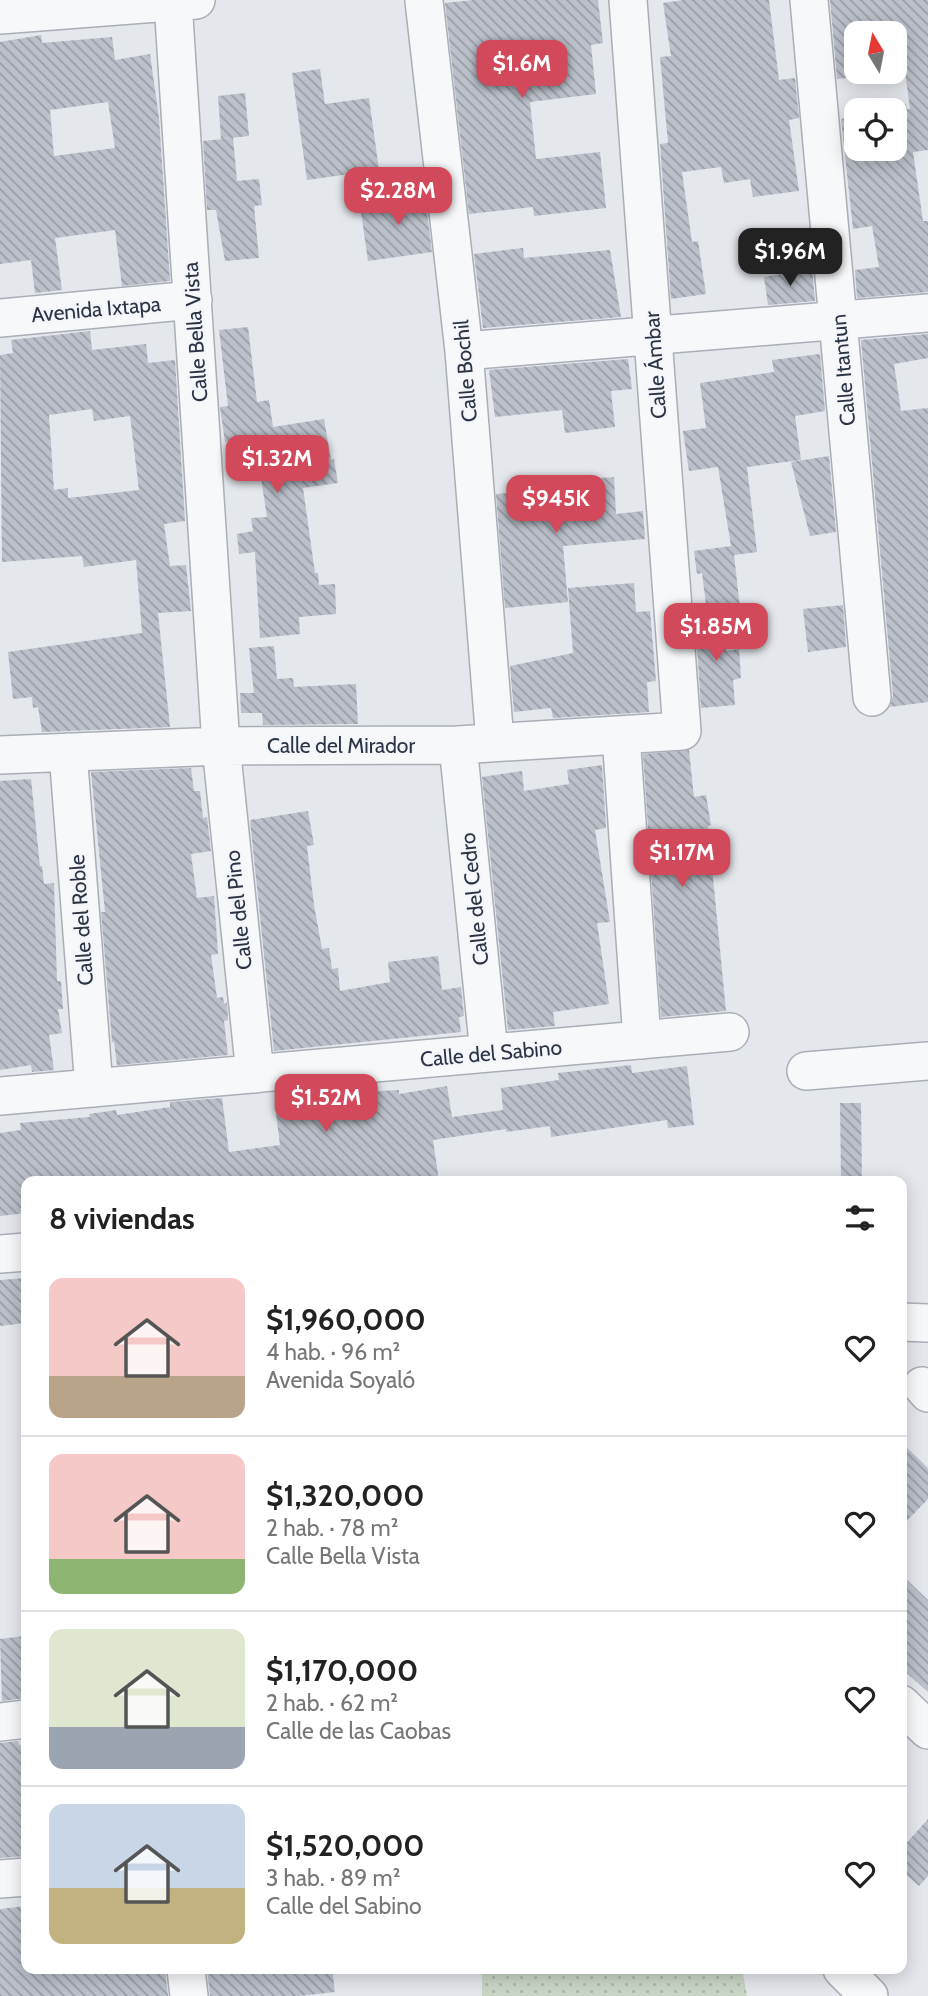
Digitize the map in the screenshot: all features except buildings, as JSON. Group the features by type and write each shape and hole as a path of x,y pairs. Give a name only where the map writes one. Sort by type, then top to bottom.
{"street":[{"path":"401,0 425,0"},
{"name":"Calle Bochil","path":"425,0 464,351 495,742"},
{"name":"Calle Ámbar","path":"628,0 682,731"},
{"name":"Calle Itantun","path":"809,0 872,697"},
{"path":"22,9 185,1"},
{"name":"Calle Bella Vista","path":"185,1 193,300 221,746"},
{"name":"Avenida Ixtapa","path":"0,318 193,300"},
{"path":"464,351 928,313"},
{"name":"Calle del Mirador","path":"0,755 221,746 458,744 682,731"},
{"path":"621,735 642,1040"},
{"name":"Calle del Cedro","path":"458,744 489,1053"},
{"name":"Calle del Pino","path":"221,746 255,1074"},
{"name":"Calle del Roble","path":"68,752 94,1087"},
{"name":"Calle del Sabino","path":"0,1096 730,1032"},
{"path":"806,1071 928,1061"},
{"path":"0,1254 21,1252"},
{"path":"907,1322 928,1323"},
{"path":"907,1710 928,1730"},
{"path":"0,1722 21,1720"},
{"path":"0,1878 21,1877"},
{"path":"187,1974 190,1996"},
{"path":"847,1974 869,1996"}],"green space":[{"path":"482,1974 743,1974 747,1996 482,1996"}]}
